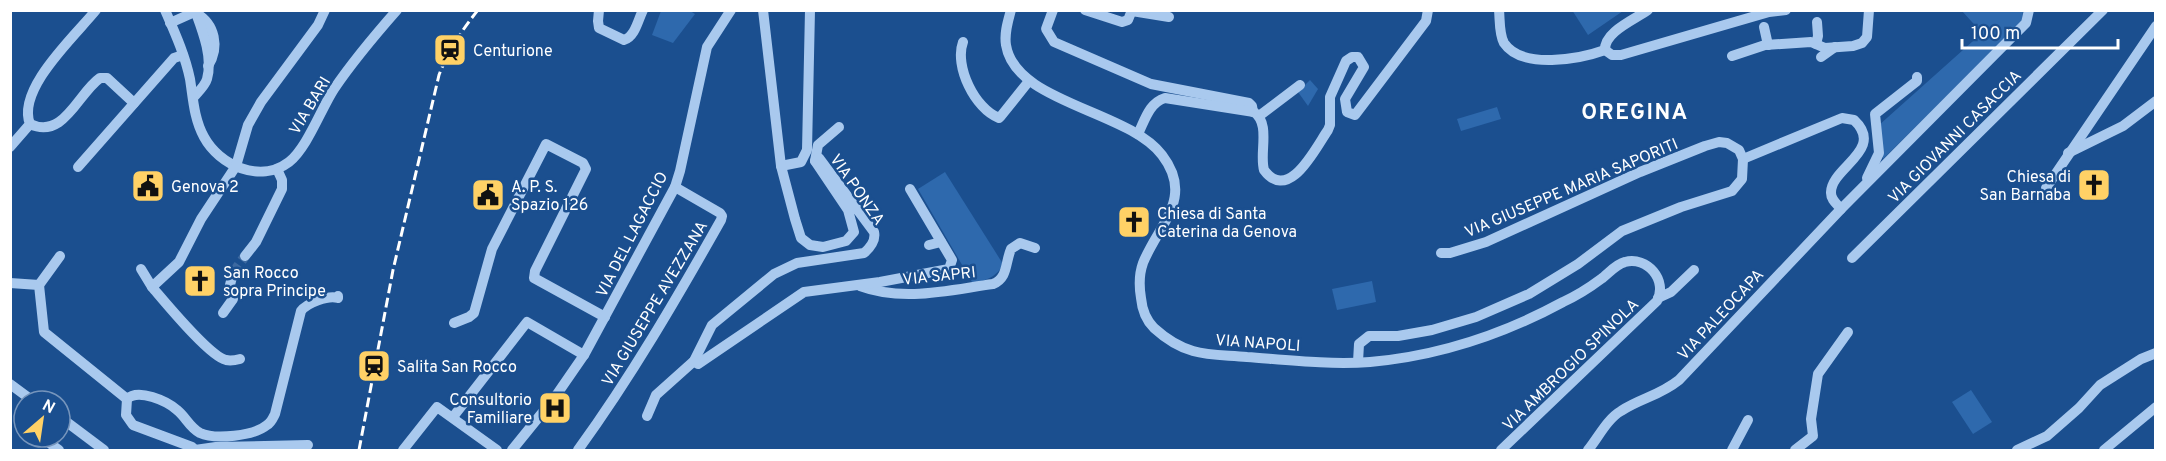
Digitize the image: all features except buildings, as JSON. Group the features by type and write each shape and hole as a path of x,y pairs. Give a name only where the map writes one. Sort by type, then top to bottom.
{"street":[{"path":"30,124 28,107 42,73 96,10"},
{"path":"165,10 183,55 202,135 213,150 225,160 236,166 258,172 277,169 282,180 282,189 256,242 245,256"},
{"path":"152,287 179,262 201,219 236,166 248,125 261,102 318,25 325,10"},
{"name":"VIA BARI","path":"277,169 295,157 334,89 368,43 397,10"},
{"path":"599,10 599,28 624,40 629,39 632,35 643,10"},
{"name":"VIA DEL LAGACCIO","path":"512,450 555,397 584,355 675,187 707,46 731,10"},
{"name":"VIA PONZA","path":"646,416 656,395 694,361 712,324 774,274 798,263 861,254 871,245 874,237 874,232 822,160 817,158 815,161 851,216 854,231 846,241 819,247 803,240 781,166 764,10"},
{"path":"781,166 801,162 807,150 810,10"},
{"name":"VIA NAPOLI","path":"1011,10 1006,44 1013,63 1029,81 1148,140 1164,158 1174,176 1171,213 1144,262 1140,275 1142,304 1149,323 1162,335 1177,344 1196,352 1270,359 1371,362 1423,353 1520,324 1562,303 1622,262 1640,262 1651,269 1660,285 1661,294 1658,298"},
{"path":"1053,10 1047,22 1047,29 1054,42 1145,83 1249,103 1263,124 1264,170 1276,179 1289,179 1300,170 1328,130 1330,98 1346,60 1356,57 1364,64 1363,71 1345,101 1347,112 1355,115 1423,24 1428,10"},
{"path":"1085,10 1122,22 1128,20 1132,11 1169,17"},
{"path":"1499,10 1502,38 1505,44 1527,58 1580,57 1605,50"},
{"path":"1500,25 1506,10"},
{"path":"1605,50 1606,42 1613,34 1648,10"},
{"path":"1605,50 1612,55 1621,55 1759,15 1786,10"},
{"path":"1732,56 1768,45 1811,42 1825,48 1853,46 1864,41 1868,34 1869,10"},
{"name":"VIA PALEOCAPA","path":"1588,450 1614,416 1622,410 1665,391 1679,380 1865,184 2026,23 2029,10"},
{"name":"VIA GIOVANNI CASACCIA","path":"1852,258 2103,10"},
{"path":"170,23 198,12 208,66 206,82 193,98"},
{"path":"1816,44 1817,22"},
{"path":"2046,188 2156,26"},
{"path":"1764,27 1768,45"},
{"path":"963,42 960,51 968,83 989,113 999,118 1029,81"},
{"path":"1821,57 1835,47"},
{"path":"78,166 174,58 183,55"},
{"name":"VIA PALEOCAPA","path":"1865,184 1879,153 1872,116 1917,81 1917,77"},
{"path":"30,124 43,127 60,123 100,78 107,78 135,103"},
{"path":"1138,134 1150,108 1163,99 1172,98 1256,114 1300,85"},
{"path":"2068,153 2123,126 2156,101"},
{"path":"1358,362 1359,344 1365,338 1375,335 1398,336 1432,330 1476,317 1529,294 1578,264 1622,231 1681,207 1732,191 1742,179 1743,159 1842,118 1854,120 1863,131 1862,146 1856,157 1832,187 1832,198 1841,209"},
{"path":"10,147 30,124"},
{"path":"815,161 818,145 840,127"},
{"name":"VIA GIUSEPPE MARIA SAPORITI","path":"1441,252 1450,253 1486,242 1705,146 1719,142 1727,143 1739,150 1743,159"},
{"path":"453,323 469,318 474,313 492,249 546,144 583,163 586,169 535,271 534,278 605,317"},
{"name":"VIA GIUSEPPE AVEZZANA","path":"578,450 603,415 651,338 721,220 720,213 675,187"},
{"path":"694,361 698,364 804,292 949,269 952,260 910,189"},
{"path":"929,245 941,242"},
{"name":"VIA SAPRI","path":"857,284 886,293 910,295 993,284 1001,280 1005,273 1011,249 1020,243 1035,248"},
{"path":"60,256 39,285 44,332 127,399"},
{"path":"141,269 152,287 183,322 223,359 240,359"},
{"name":"VIA AMBROGIO SPINOLA","path":"1501,450 1658,298 1671,292 1694,270"},
{"path":"223,313 232,299 230,285 233,273"},
{"path":"10,283 39,285"},
{"path":"127,399 140,394 170,406 178,411 194,429 209,436 248,433 268,425 275,414 301,311 306,306 332,296 338,298 338,296"},
{"path":"453,417 527,322 584,355"},
{"path":"1795,450 1812,432 1811,419 1818,374 1848,332"},
{"path":"2017,450 2047,436 2079,408 2100,385 2156,352"},
{"path":"127,399 126,415 133,425 195,450 216,447 308,445"},
{"path":"403,450 435,407 440,407 497,450"},
{"path":"2104,450 2156,408"},
{"path":"1731,450 1748,420"},
{"path":"72,426 104,450"}],"shaded area":[{"path":"1572,10 1623,10 1623,11 1588,35"},
{"path":"661,11 690,11 695,14 673,43 652,35"},
{"path":"1962,11 2023,11 2022,22 1883,159 1878,126 1982,33"},
{"path":"1310,80 1318,89 1308,106 1298,92"},
{"path":"1497,107 1501,119 1461,131 1457,119"},
{"path":"945,172 1003,264 995,275 986,280 972,282 918,189"},
{"path":"1372,281 1376,302 1337,310 1332,289"},
{"path":"1971,390 1992,422 1973,434 1952,402"}],"tunnel":[{"path":"233,273 245,256"}],"railway":[{"path":"359,450 393,270 439,75 456,41 478,10"}],"place":[{"name":"Centurione","path":"450,50"},
{"name":"Chiesa di San Barnaba","path":"2094,185"},
{"name":"Genova 2","path":"148,186"},
{"name":"A. P. S. Spazio 126","path":"488,195"},
{"name":"Chiesa di Santa Caterina da Genova","path":"1134,222"},
{"name":"San Rocco sopra Principe","path":"200,281"},
{"name":"Salita San Rocco","path":"374,366"},
{"name":"Consultorio Familiare","path":"555,408"}],"district":[{"name":"OREGINA","path":"1635,111"}]}
